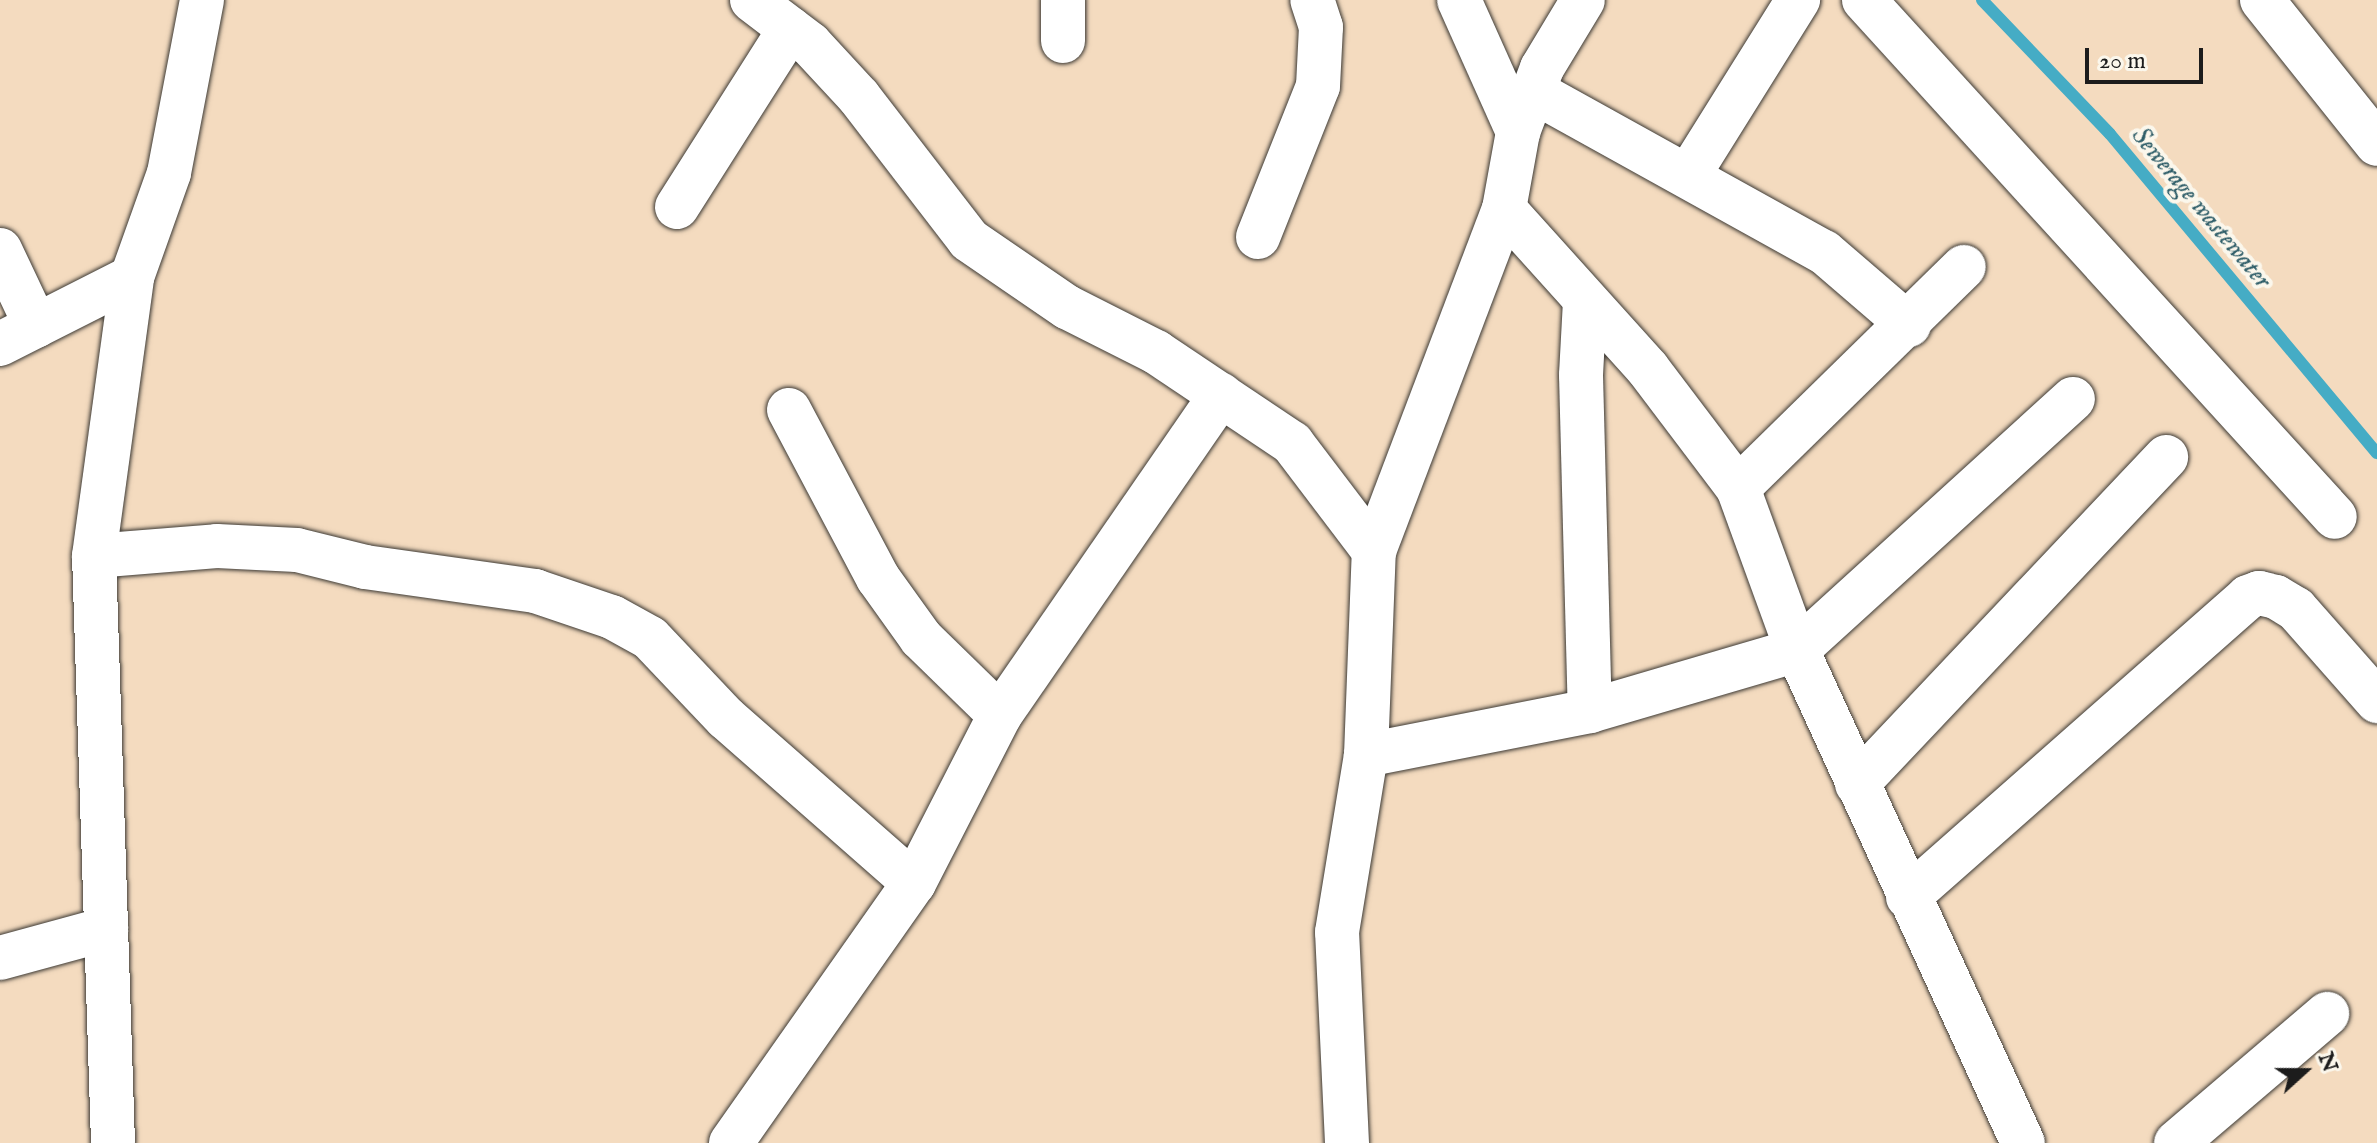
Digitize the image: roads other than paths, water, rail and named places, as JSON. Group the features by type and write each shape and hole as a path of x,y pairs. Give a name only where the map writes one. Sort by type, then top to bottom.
{"street":[{"path":"113,1143 94,556 132,277 169,173 202,0"},
{"path":"752,0 790,29 859,97 969,240 1067,307 1156,352 1292,443 1374,551"},
{"path":"1258,237 1318,86 1321,27 1312,0"},
{"path":"1459,0 1518,132"},
{"path":"1347,1143 1337,932 1366,755 1374,551 1504,209 1518,132 1533,91 1583,0"},
{"path":"1688,176 1798,0"},
{"path":"1864,0 2335,517"},
{"path":"2262,0 2377,144"},
{"path":"677,207 790,29"},
{"path":"1533,91 1824,252 1909,325"},
{"path":"1504,209 1648,369 1738,488 1797,650 2023,1143"},
{"path":"0,250 18,335 132,277"},
{"path":"1738,488 1909,325 1964,267"},
{"path":"1585,301 1581,375 1590,711"},
{"path":"731,1143 914,883 1000,715 1221,395"},
{"path":"1366,755 1590,711 1797,650 2073,399"},
{"path":"789,410 878,578 921,638 1000,715"},
{"path":"1857,784 2166,457"},
{"path":"94,556 217,546 297,550 365,567 535,591 612,617 650,638 726,718 914,883"},
{"path":"1908,897 2248,597 2259,593 2276,597 2296,609 2377,701"},
{"path":"0,958 106,929"},
{"path":"2176,1143 2327,1014"}],"waterway":[{"name":"Sewerage wastewater","path":"1982,0 2110,134 2377,453"}]}
